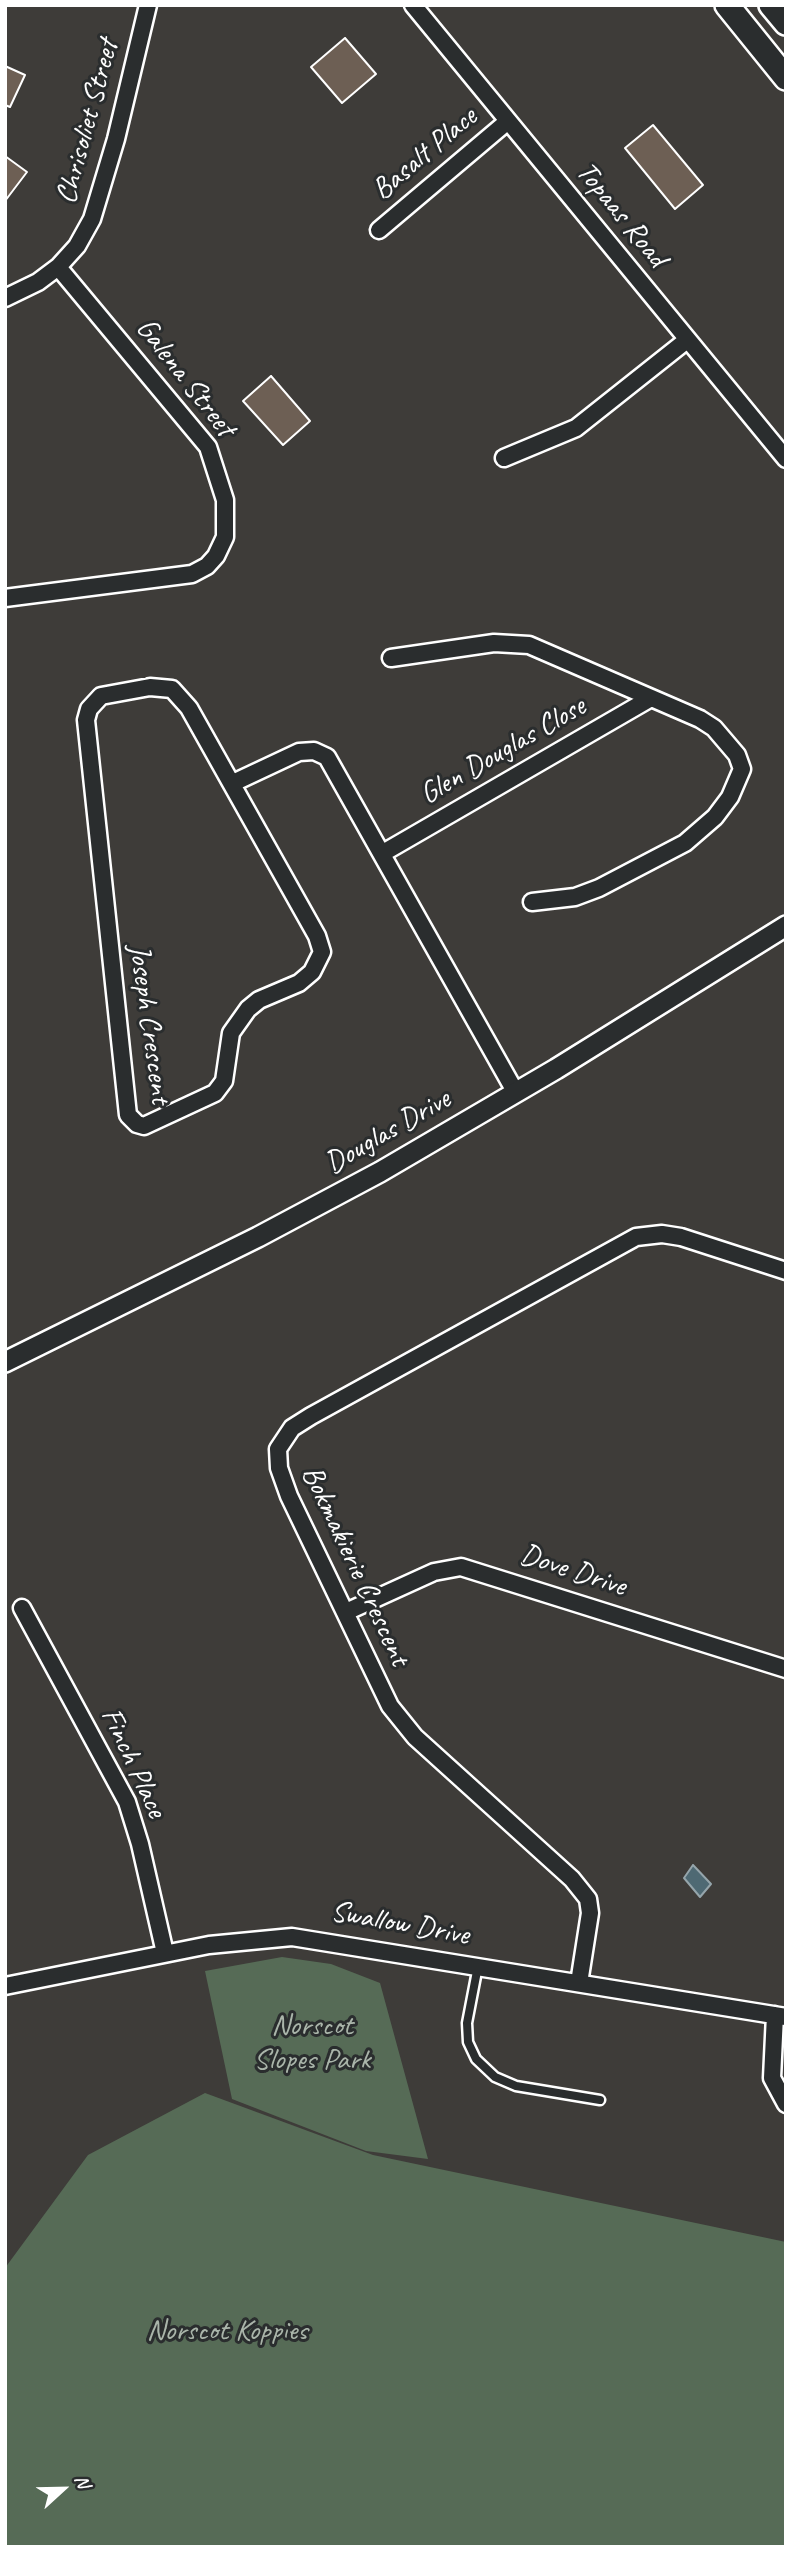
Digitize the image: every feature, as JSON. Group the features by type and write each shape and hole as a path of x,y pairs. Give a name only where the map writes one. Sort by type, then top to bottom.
{"main road":[{"path":"727,5 786,78"},
{"path":"771,5 786,23"}],"street":[{"name":"Chrisoliet Street","path":"5,298 38,282 58,267 83,237 100,200 148,5"},
{"name":"Topaas Road","path":"413,5 786,459"},
{"name":"Basalt Place","path":"379,230 508,121"},
{"name":"Galena Street","path":"5,598 157,580 199,571 220,549 225,537 226,514 212,455 196,430 58,267"},
{"path":"504,458 576,428 687,340"},
{"name":"Glen Douglas Close","path":"391,658 484,644 519,643 700,719 731,744 742,769 730,797 715,817 685,843 642,868 575,897 532,902"},
{"name":"Joseph Crescent","path":"150,687 172,689 189,708 233,783 317,936 321,958 299,983 258,1000 248,1009 232,1033 224,1081 215,1093 150,1124 137,1124 128,1115 86,743 89,709 94,701 108,693 150,687"},
{"name":"Glen Douglas Close","path":"383,853 651,698"},
{"path":"233,783 299,752 321,753 327,757 516,1093"},
{"name":"Douglas Drive","path":"5,1362 319,1206 516,1093 786,926"},
{"name":"Bokmakierie Crescent","path":"579,1983 590,1913 584,1893 407,1729 378,1685 279,1468 278,1449 292,1428 636,1237 662,1234 681,1237 786,1271"},
{"name":"Dove Drive","path":"346,1612 434,1572 461,1567 786,1669"},
{"name":"Finch Place","path":"22,1608 127,1802 143,1857 165,1954"},
{"name":"Swallow Drive","path":"5,1986 240,1940 292,1937 780,2016"},
{"path":"780,2016 772,2078 786,2104"}],"lane":[{"path":"478,1966 467,2023 468,2042 476,2059 495,2077 516,2086 600,2099"}],"green space":[{"name":"Norscot Slopes Park","path":"282,1957 331,1964 380,1983 428,2159 366,2151 232,2099 205,1971"},
{"name":"Norscot Koppies","path":"205,2093 373,2155 786,2242 786,2547 5,2547 5,2268 88,2155"}],"water":[{"path":"693,1865 711,1884 700,1897 684,1878"}],"building":[{"path":"345,38 376,74 342,103 311,67"},
{"path":"5,66 25,75 10,107 5,105"},
{"path":"653,125 703,185 675,209 625,148"},
{"path":"5,156 27,172 5,201"},
{"path":"271,376 310,421 283,445 243,401"}]}
